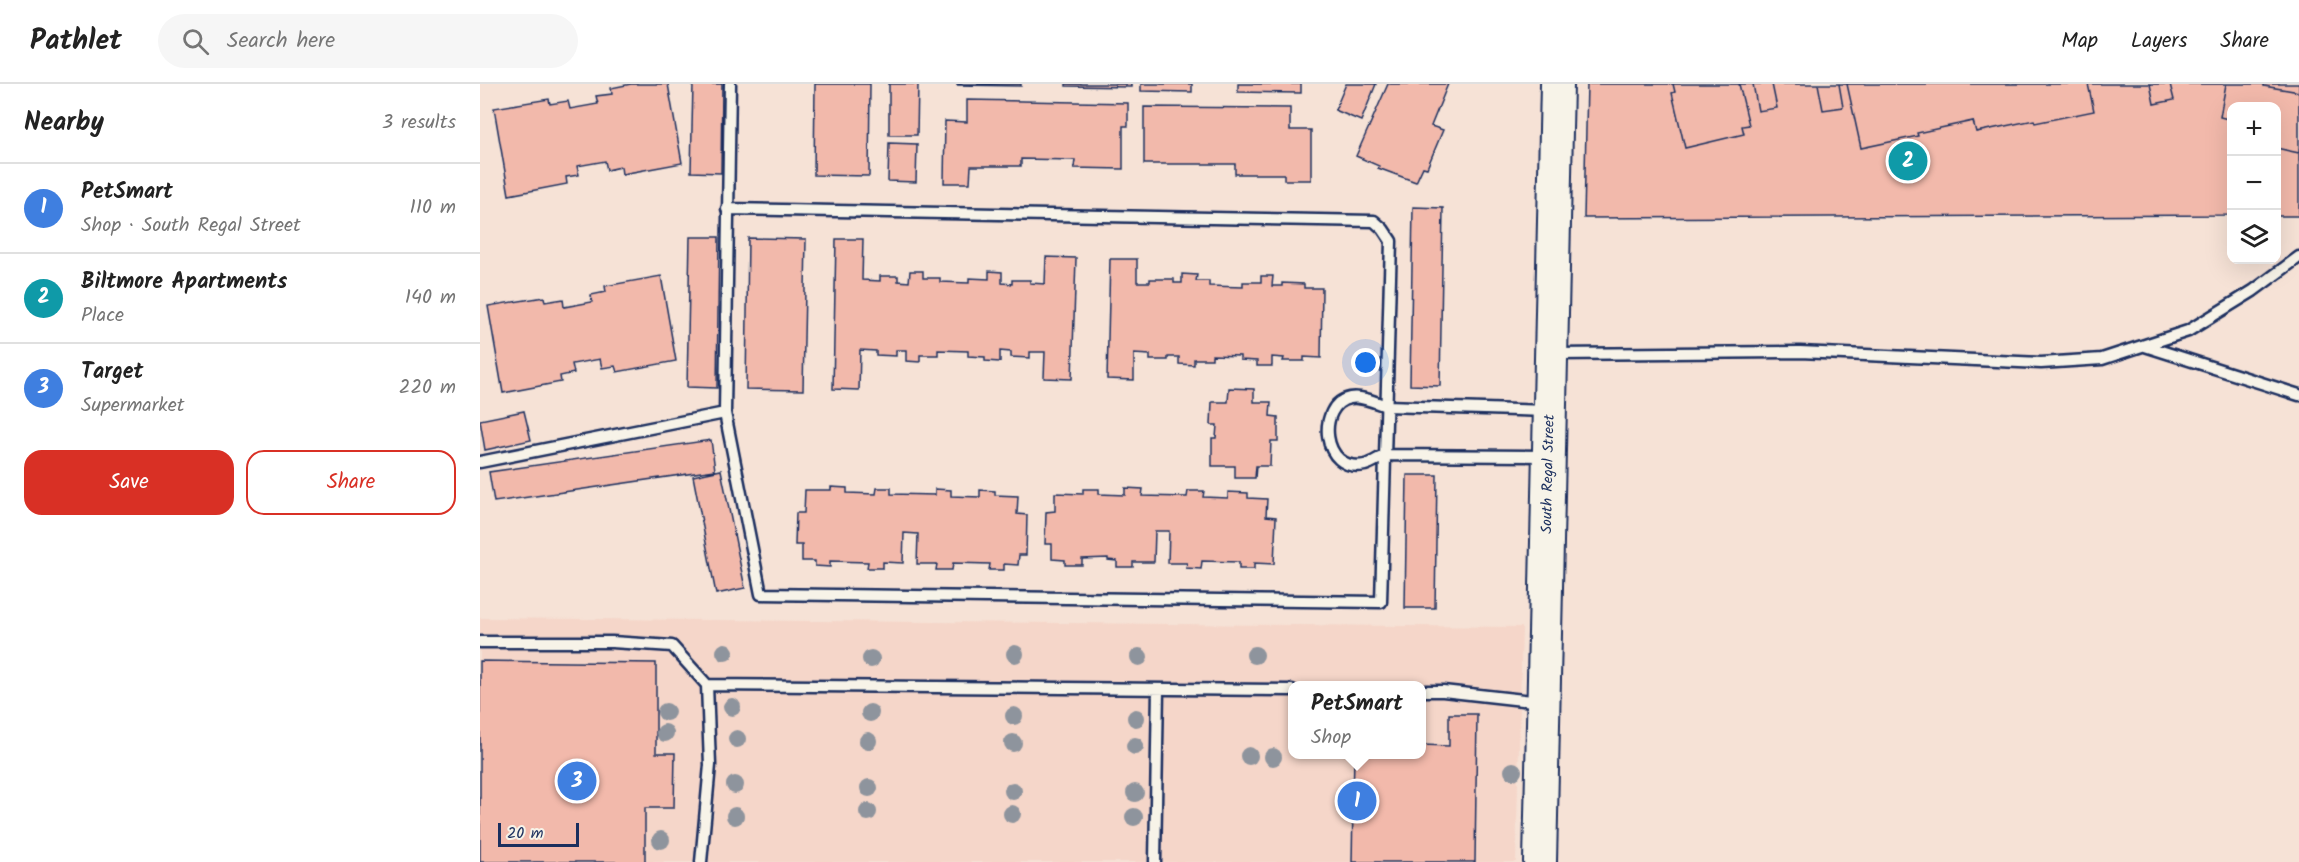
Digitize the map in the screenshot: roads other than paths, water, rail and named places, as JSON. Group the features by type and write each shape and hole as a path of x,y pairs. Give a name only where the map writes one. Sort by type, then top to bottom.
{"main road":[{"name":"South Regal Street","path":"1540,862 1557,84"}],"lane":[{"path":"727,209 1374,221 1391,241 1381,602 761,594 725,413 727,209 730,84"},
{"path":"1551,355 1800,352 2041,363 2102,359 2188,331 2253,291 2299,257"},
{"path":"2145,346 2299,395"},
{"path":"1549,456 1386,455 1365,465 1351,465 1340,461 1333,453 1329,444 1328,424 1332,412 1340,402 1350,398 1364,399 1386,406 1550,411"},
{"path":"480,462 725,413"},
{"path":"480,642 612,642 672,646 707,686 710,765 701,862"},
{"path":"707,686 1288,690"},
{"path":"1155,862 1158,690"},
{"path":"1426,691 1544,702"}],"place":[{"name":"Biltmore Apartments","path":"1908,161"},
{"name":"Target","path":"577,781"},
{"name":"PetSmart","path":"1357,801"}]}
